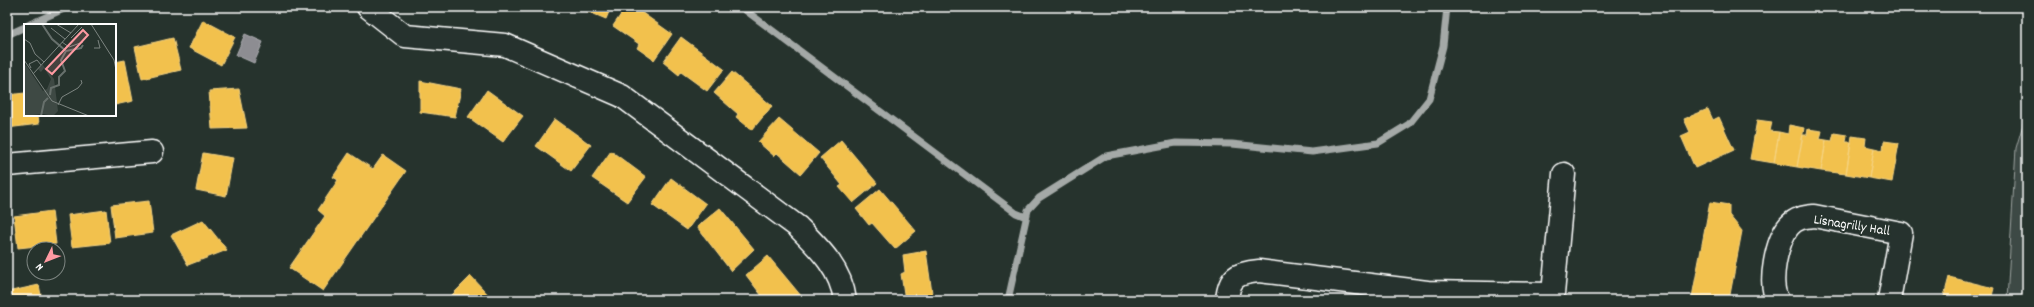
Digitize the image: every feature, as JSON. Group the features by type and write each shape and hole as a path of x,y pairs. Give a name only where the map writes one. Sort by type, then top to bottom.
{"street":[{"path":"368,7 405,36 505,45 622,96 798,227 821,250 832,264 844,291 845,300"},
{"path":"7,165 152,152"},
{"path":"1227,300 1230,282 1238,275 1245,272 1259,271 1427,296 1553,297 1564,174"},
{"name":"Lisnagrilly Hall","path":"1778,300 1774,295 1772,278 1783,235 1790,225 1801,218 1814,216 1901,232 1889,300"}],"shaded area":[{"path":"2027,111 2027,300 2007,300 2016,148"}],"building: Homes":[{"path":"577,7 611,7 606,19"},
{"path":"626,7 634,7 672,34 654,60 637,48 639,44 613,26"},
{"path":"203,20 235,37 221,65 189,48"},
{"path":"681,37 724,69 707,91 681,72 679,75 663,62"},
{"path":"173,38 181,70 142,79 135,47"},
{"path":"125,60 133,101 116,105 116,62"},
{"path":"732,72 772,106 752,130 736,117 738,114 714,93"},
{"path":"420,81 461,89 455,117 420,112"},
{"path":"239,89 247,128 212,129 209,91"},
{"path":"487,90 523,116 503,142 468,117"},
{"path":"24,93 24,116 38,116 39,124 7,128 7,95"},
{"path":"1708,109 1713,120 1719,117 1734,150 1695,168 1681,136 1690,132 1684,119"},
{"path":"555,119 591,145 571,171 536,146"},
{"path":"779,119 819,153 801,174 777,153 774,156 758,142"},
{"path":"1757,120 1772,122 1770,131 1779,132 1774,163 1750,159"},
{"path":"1789,125 1804,128 1797,167 1774,163 1779,132 1788,134"},
{"path":"1808,129 1822,131 1820,139 1826,140 1821,171 1797,167 1803,135 1807,135"},
{"path":"1834,133 1847,135 1846,142 1851,142 1846,174 1821,171 1826,140 1832,141"},
{"path":"1852,136 1866,138 1865,146 1874,148 1869,178 1846,174"},
{"path":"841,140 877,183 853,203 839,187 842,185 820,158"},
{"path":"1884,141 1899,143 1892,182 1869,178 1874,148 1883,150"},
{"path":"611,151 646,177 627,202 592,178"},
{"path":"203,153 233,158 226,196 196,190"},
{"path":"349,153 373,169 383,155 406,171 323,291 289,268 325,216 318,210 338,180 333,177"},
{"path":"671,178 706,204 687,230 652,205"},
{"path":"880,189 916,231 895,249 872,223 869,225 856,209"},
{"path":"149,201 153,233 115,238 111,205"},
{"path":"1710,202 1729,205 1729,215 1742,231 1729,300 1707,300 1692,297"},
{"path":"720,208 754,249 731,271 697,227"},
{"path":"106,210 110,243 72,247 68,215"},
{"path":"52,211 56,241 26,241 26,247 18,248 14,216"},
{"path":"203,220 227,250 188,265 171,235"},
{"path":"926,251 933,300 905,300 901,274 905,272 903,255"},
{"path":"768,256 802,297 799,300 765,300 746,275"},
{"path":"471,276 493,300 454,300 451,296"},
{"path":"1949,277 1994,288 1991,300 1943,300"},
{"path":"39,285 42,300 7,300 7,292"}],"building: Industry":[{"path":"245,34 263,42 254,63 236,55"}],"waterway":[{"path":"30,24 68,7"},
{"path":"741,7 1016,213 1026,217"},
{"path":"1008,300 1028,210 1039,198 1106,156 1176,143 1232,144 1312,152 1378,143 1409,124 1429,99 1443,46 1447,7"},
{"path":"7,35 24,27"}]}
